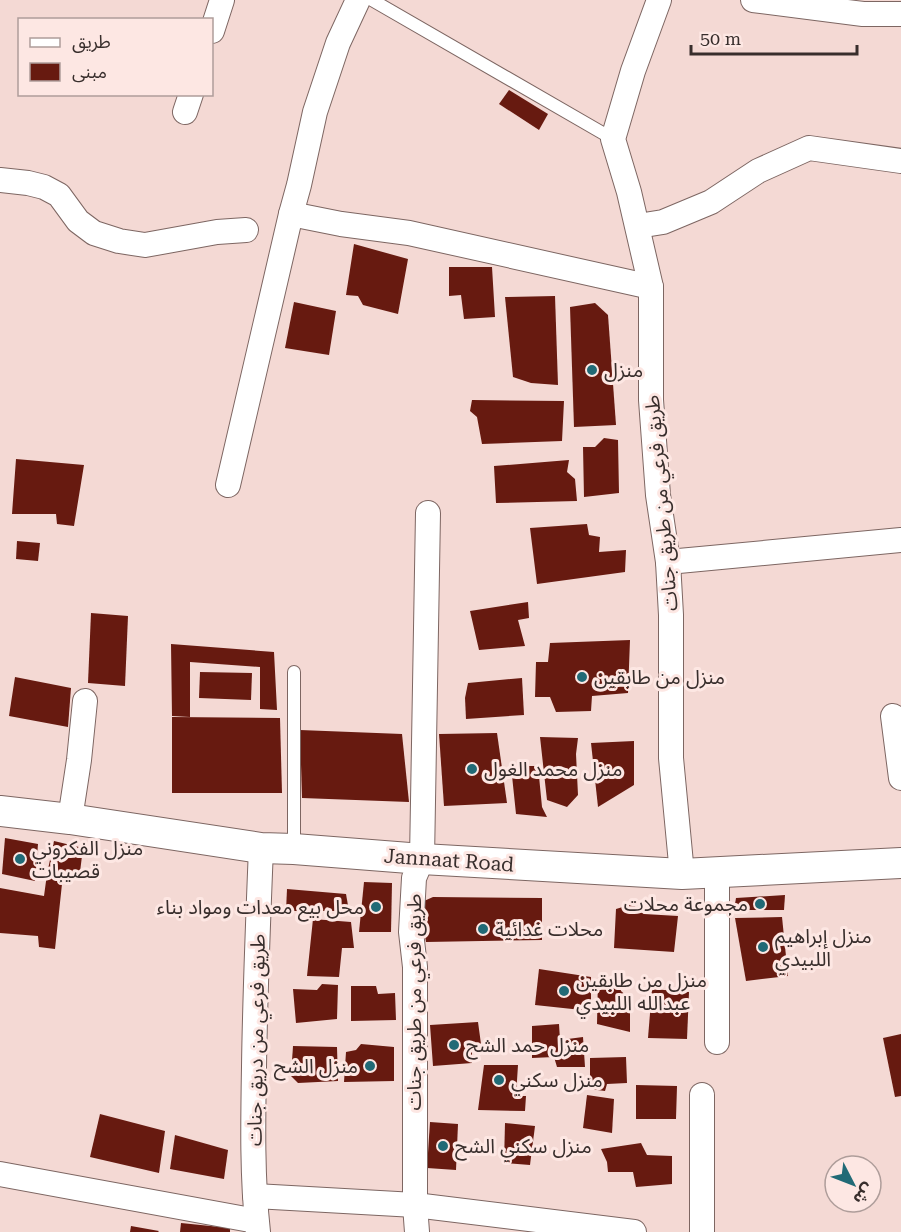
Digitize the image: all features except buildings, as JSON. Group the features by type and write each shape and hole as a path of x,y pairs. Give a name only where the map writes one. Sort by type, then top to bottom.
{"street":[{"path":"213,28 222,0"},
{"path":"228,484 315,112 338,43 358,0"},
{"path":"613,139 633,71 659,0"},
{"path":"753,0 864,14 901,14"},
{"name":"طريق فرعي من طريق جنات","path":"613,139 638,226 651,288 651,400 658,495 668,562 671,615 671,758 682,874"},
{"path":"638,226 663,222 711,202 758,171 809,148 901,161"},
{"path":"0,180 44,187 59,195 78,221 94,233 119,241 145,245 217,232 246,230"},
{"path":"291,214 341,224 409,233 651,288"},
{"name":"طريق فرعي من طريق جنات","path":"417,1232 415,967 411,932 414,878 422,859 428,513"},
{"path":"668,562 901,540"},
{"path":"70,819 80,760 85,701"},
{"path":"893,716 901,778"},
{"name":"Jannaat Road","path":"0,811 70,819 261,848 422,859 682,874 901,863"},
{"name":"طريق فرعي من دريق جنات","path":"257,1226 253,1100 261,848"},
{"path":"717,873 717,1042"},
{"path":"702,1095 702,1232"},
{"path":"0,1174 257,1226"},
{"path":"255,1196 415,1205 634,1232"}],"lane":[{"path":"372,0 613,139"},
{"path":"294,672 294,849"}],"place":[{"name":"منزل","path":"592,370"},
{"name":"منزل من طابقين","path":"582,677"},
{"name":"منزل محمد الغول","path":"472,769"},
{"name":"منزل الفكروني قصيبات","path":"20,859"},
{"name":"مجموعة محلات","path":"760,904"},
{"name":"محل بيع معدات ومواد بناء","path":"376,907"},
{"name":"محلات غدائية","path":"483,929"},
{"name":"منزل إبراهيم اللبيدي","path":"763,947"},
{"name":"منزل من طابقين عبدالله اللبيدي","path":"564,991"},
{"name":"منزل حمد الشح","path":"454,1045"},
{"name":"منزل الشح","path":"370,1066"},
{"name":"منزل سكني","path":"499,1080"},
{"name":"منزل سكني الشح","path":"443,1146"}]}
